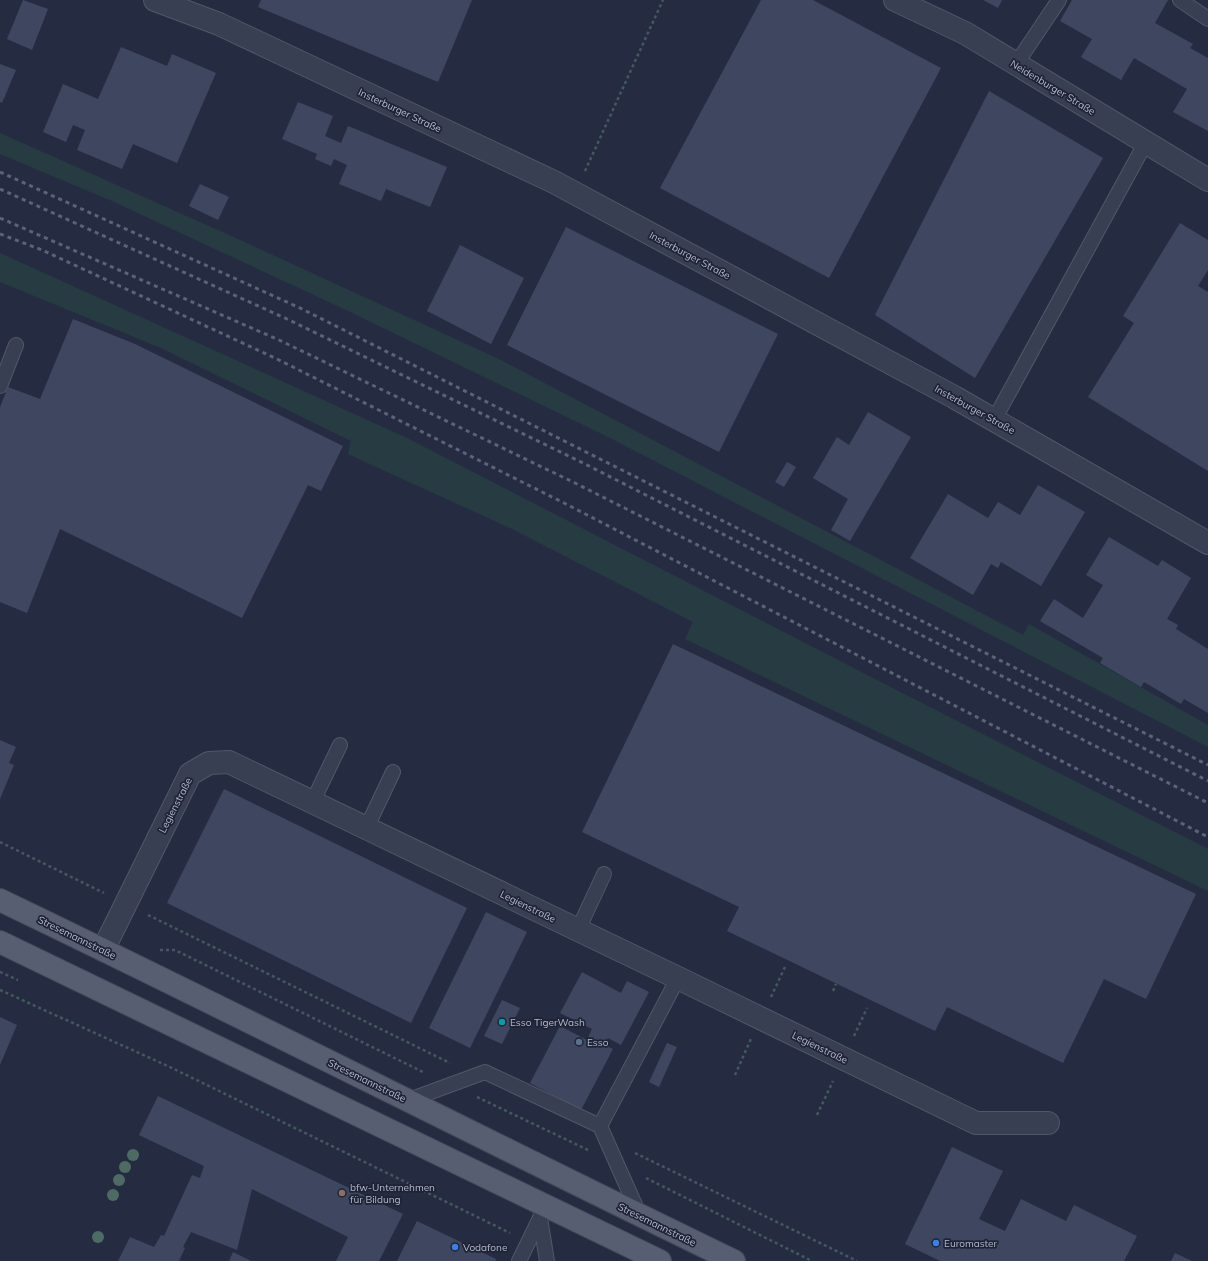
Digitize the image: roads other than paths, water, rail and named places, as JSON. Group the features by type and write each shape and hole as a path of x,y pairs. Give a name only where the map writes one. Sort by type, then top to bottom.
{"main road":[{"name":"Stresemannstraße","path":"0,900 734,1261"},
{"path":"0,942 542,1212 660,1261"}],"street":[{"name":"Insterburger Straße","path":"155,0 219,24 575,193 947,394 1208,543"},
{"name":"Neidenburger Straße","path":"895,0 965,34 1208,180"},
{"name":"Legienstraße","path":"103,950 190,774 209,763 229,762 976,1123 1048,1123"}],"lane":[{"path":"1016,64 1058,0"},
{"path":"1180,0 1208,19"},
{"path":"994,420 1146,142"},
{"path":"0,386 16,345"},
{"path":"312,803 340,745"},
{"path":"366,829 393,772"},
{"path":"578,930 604,874"},
{"path":"600,1126 678,978"},
{"path":"409,1100 480,1074 600,1126 640,1216"},
{"path":"518,1261 542,1212"},
{"path":"542,1212 546,1261"}],"railway":[{"path":"0,172 300,308 1208,765"},
{"path":"0,189 287,319 583,463 1208,781"},
{"path":"0,218 279,340 575,483 1208,803"},
{"path":"0,234 42,250 277,359 566,504 1208,837"}],"place":[{"name":"Esso TigerWash","path":"502,1022"},
{"name":"Esso","path":"579,1042"},
{"name":"bfw-Unternehmen für Bildung","path":"342,1193"},
{"name":"Euromaster","path":"936,1243"},
{"name":"Vodafone","path":"455,1247"}]}
